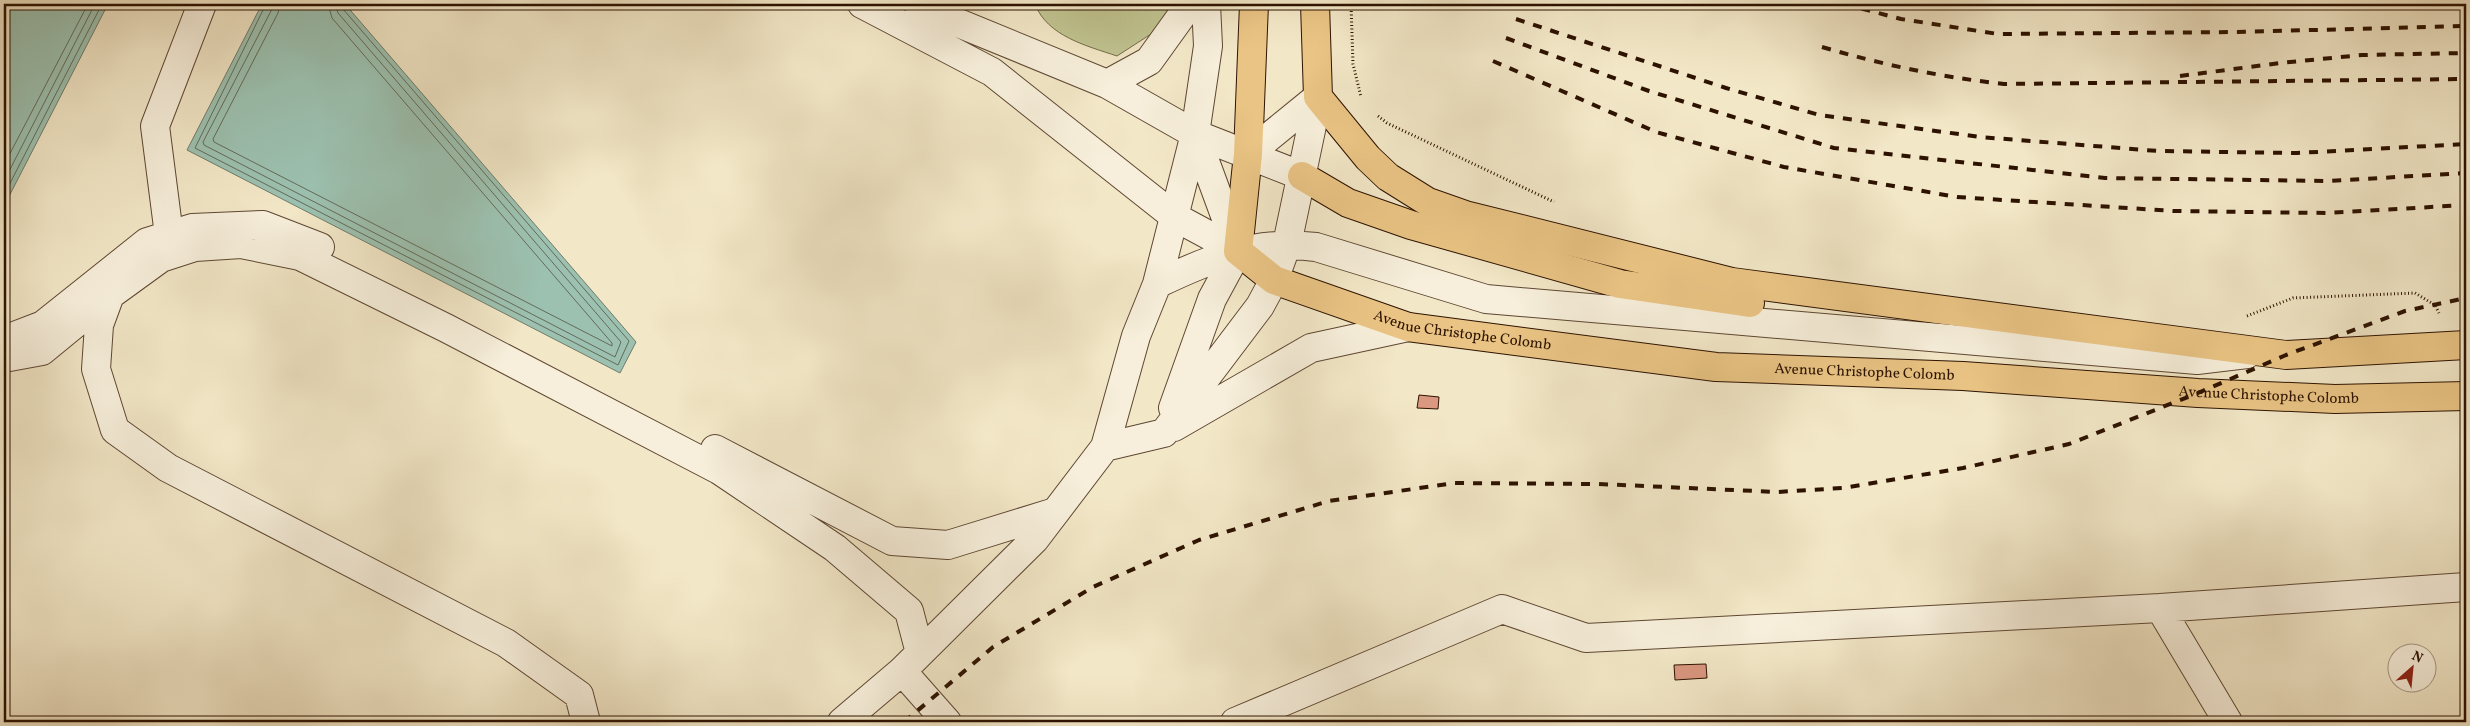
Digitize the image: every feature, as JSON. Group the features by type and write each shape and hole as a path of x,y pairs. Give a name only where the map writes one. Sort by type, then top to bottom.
{"main road":[{"path":"1238,251 1248,154 1254,4"},
{"path":"1315,4 1318,97 1368,158 1388,177 1428,202 1465,215 1732,282 2147,337 2286,355 2466,346"},
{"path":"1302,176 1348,203 1411,225 1620,284 1769,306 2056,336 2147,337"},
{"name":"Avenue Christophe Colomb","path":"1238,251 1274,280 1408,327 1716,367 1963,376 2198,393 2335,399 2466,396"}],"street":[{"path":"169,235 155,126 202,4"},
{"path":"862,4 992,72 1175,217 1238,251"},
{"path":"918,4 951,20 1107,84 1195,134 1302,176"},
{"path":"1107,84 1149,61 1190,4"},
{"path":"852,719 1035,539 1105,447 1136,336 1157,284 1195,134 1208,46 1206,4"},
{"path":"1248,154 1318,97"},
{"path":"1164,433 1260,306 1274,280 1287,244 1318,97"},
{"path":"1164,433 1212,299 1238,251 1195,134"},
{"path":"4,340 43,325 147,242 192,228 263,226 335,252 892,541 948,545 1055,512"},
{"path":"4,358 42,351 110,295 161,258 195,247 241,244 300,256 446,328 719,470 835,548 909,611 911,662 947,722"},
{"path":"1157,284 1201,263 1238,251 1287,244 1316,248 1486,299 2197,360 2266,352"},
{"path":"110,295 99,325 96,369 115,430 168,468 506,643 579,695 586,722"},
{"path":"1105,447 1164,433 1311,348 1408,327"},
{"path":"1235,722 1502,608 1586,638 2160,608 2466,587"},
{"path":"2160,608 2228,722"}],"path":[{"path":"1351,4 1353,64 1363,105"},
{"path":"1375,114 1387,123 1561,205"},
{"path":"2239,318 2293,298 2415,293 2435,305 2442,322"}],"shaded area":[{"path":"1035,4 1171,4 1165,25 1117,56 1081,44 1058,32 1041,15"}],"water":[{"path":"4,4 102,4 107,6 4,206"},
{"path":"262,4 345,4 636,342 620,373 187,150"}],"building":[{"path":"1419,395 1439,397 1438,409 1417,408"},
{"path":"1706,664 1707,678 1675,680 1674,665"}],"railway":[{"path":"1844,4 1901,19 1998,34 2237,32 2466,26"},
{"path":"2012,4 2055,7 2225,4"},
{"path":"2283,4 2452,4"},
{"path":"1516,19 1726,88 1819,115 1980,137 2158,151 2297,153 2466,144"},
{"path":"1506,38 1649,91 1834,148 2105,178 2328,181 2466,173"},
{"path":"1822,47 1912,70 2004,84 2466,79"},
{"path":"2180,76 2362,55 2466,53"},
{"path":"1493,61 1656,132 1784,167 1957,197 2174,211 2326,213 2466,205"},
{"path":"904,722 993,647 1093,587 1199,540 1329,501 1455,483 1599,484 1777,492 1843,488 1963,468 2069,444 2198,393 2286,355 2405,311 2466,298"}]}
